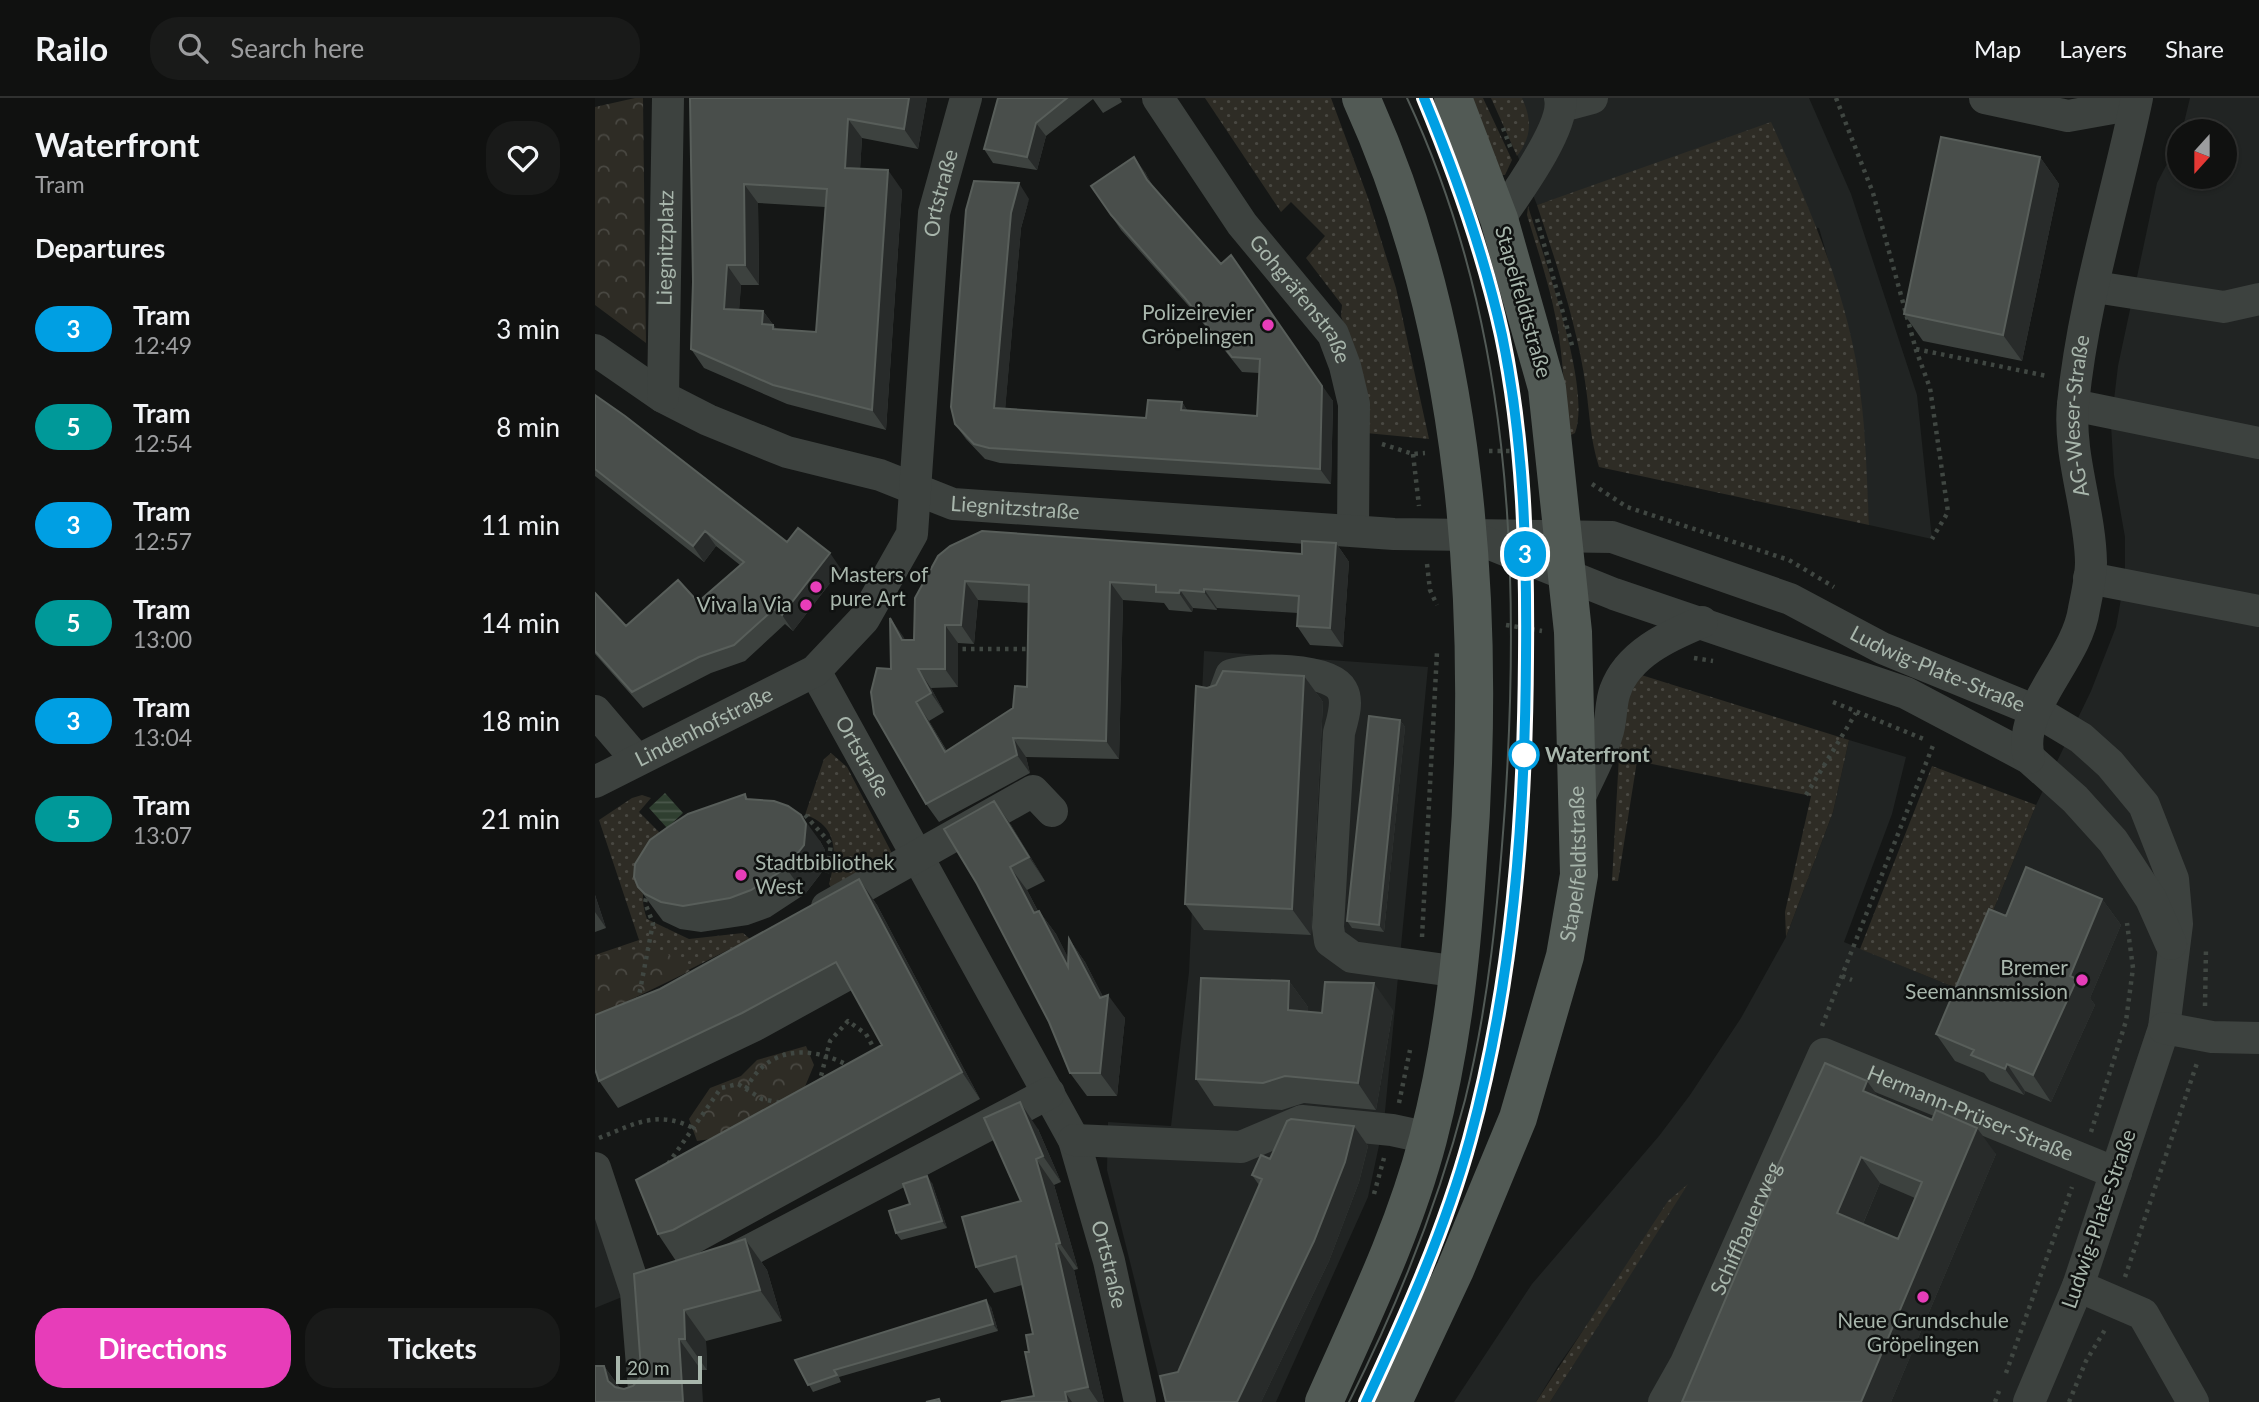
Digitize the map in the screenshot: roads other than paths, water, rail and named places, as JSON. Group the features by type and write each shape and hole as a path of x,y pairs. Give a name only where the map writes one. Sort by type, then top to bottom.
{"main road":[{"path":"1324,1402 1393,1247 1410,1134 1448,1052 1460,972 1474,788 1468,535 1457,452 1430,289 1386,152 1361,98"},
{"name":"Stapelfeldtstraße","path":"1392,1402 1455,1270 1499,1166 1541,1047 1565,956 1579,875 1579,799 1569,576 1548,388 1499,219 1454,98"}],"street":[{"name":"Liegnitzplatz","path":"663,397 668,98"},
{"name":"Ortstraße","path":"966,98 935,213 912,534 865,619 815,671 1074,1140 1108,1261 1140,1402"},
{"name":"Gohgräfenstraße","path":"1158,98 1242,224 1333,334 1345,366 1354,404 1356,442 1353,530"},
{"path":"1499,219 1525,181 1561,102 1592,98"},
{"path":"1985,98 2068,116 2131,100"},
{"name":"AG-Weser-Straße","path":"2029,758 2025,743 2028,725 2068,656 2084,614 2091,563 2075,393 2131,100"},
{"path":"2095,287 2224,306 2259,299"},
{"name":"Liegnitzstraße","path":"595,350 663,397 708,420 787,452 880,475 953,504 1468,535"},
{"path":"2075,393 2259,443"},
{"name":"Ludwig-Plate-Straße","path":"1468,535 1612,537 1790,598 1882,648 2036,711 2081,738 2101,755 2144,805 2173,879 2177,924 2164,1028 2078,1286 2029,1402"},
{"name":"Ludwig-Plate-Straße","path":"1468,535 1569,576 1906,693 2029,758 2075,799 2113,841 2151,900 2174,950"},
{"path":"2089,578 2259,611"},
{"path":"1579,799 1607,734 1615,692 1624,675 1635,661 1668,636 1702,622"},
{"path":"1223,697 1231,675 1245,670 1307,673 1328,679 1342,689 1345,704 1339,733 1320,927 1330,941 1352,957 1460,972"},
{"name":"Lindenhofstraße","path":"595,782 815,671"},
{"path":"595,711 636,759"},
{"path":"812,915 1033,792 1052,811"},
{"path":"2164,1028 2203,1035 2259,1038"},
{"name":"Hermann-Prüser-Straße","path":"1824,1054 2116,1173"},
{"name":"Schiffbauerweg","path":"1664,1402 1686,1363 1824,1054"},
{"path":"659,1285 717,1268 1049,1093"},
{"path":"1074,1140 1241,1147 1302,1121 1410,1134"},
{"path":"595,1168 659,1285 645,1402"},
{"path":"2078,1286 2143,1314 2193,1402"}],"tram line":[{"path":"1349,1402 1384,1329 1415,1254 1442,1178 1465,1100 1480,1027 1496,917 1510,715 1508,535 1501,445 1488,356 1468,268 1442,182 1407,98"},
{"path":"1366,1402 1435,1243 1458,1178 1484,1085 1507,962 1515,900 1524,775 1525,571 1515,413 1502,335 1478,244 1424,98"},
{"name":"3","path":"1366,1402 1431,1256 1453,1195 1484,1086 1494,1042 1515,893 1525,734 1525,558 1517,426 1502,336 1479,247 1447,153 1424,98"}],"place":[{"name":"Polizeirevier Gröpelingen","path":"1268,325"},
{"name":"Masters of pure Art","path":"816,587"},
{"name":"Viva la Via","path":"806,605"},
{"name":"Waterfront","path":"1524,755"},
{"name":"Stadtbibliothek West","path":"741,875"},
{"name":"Bremer Seemannsmission","path":"2082,980"},
{"name":"Neue Grundschule Gröpelingen","path":"1923,1297"}]}
